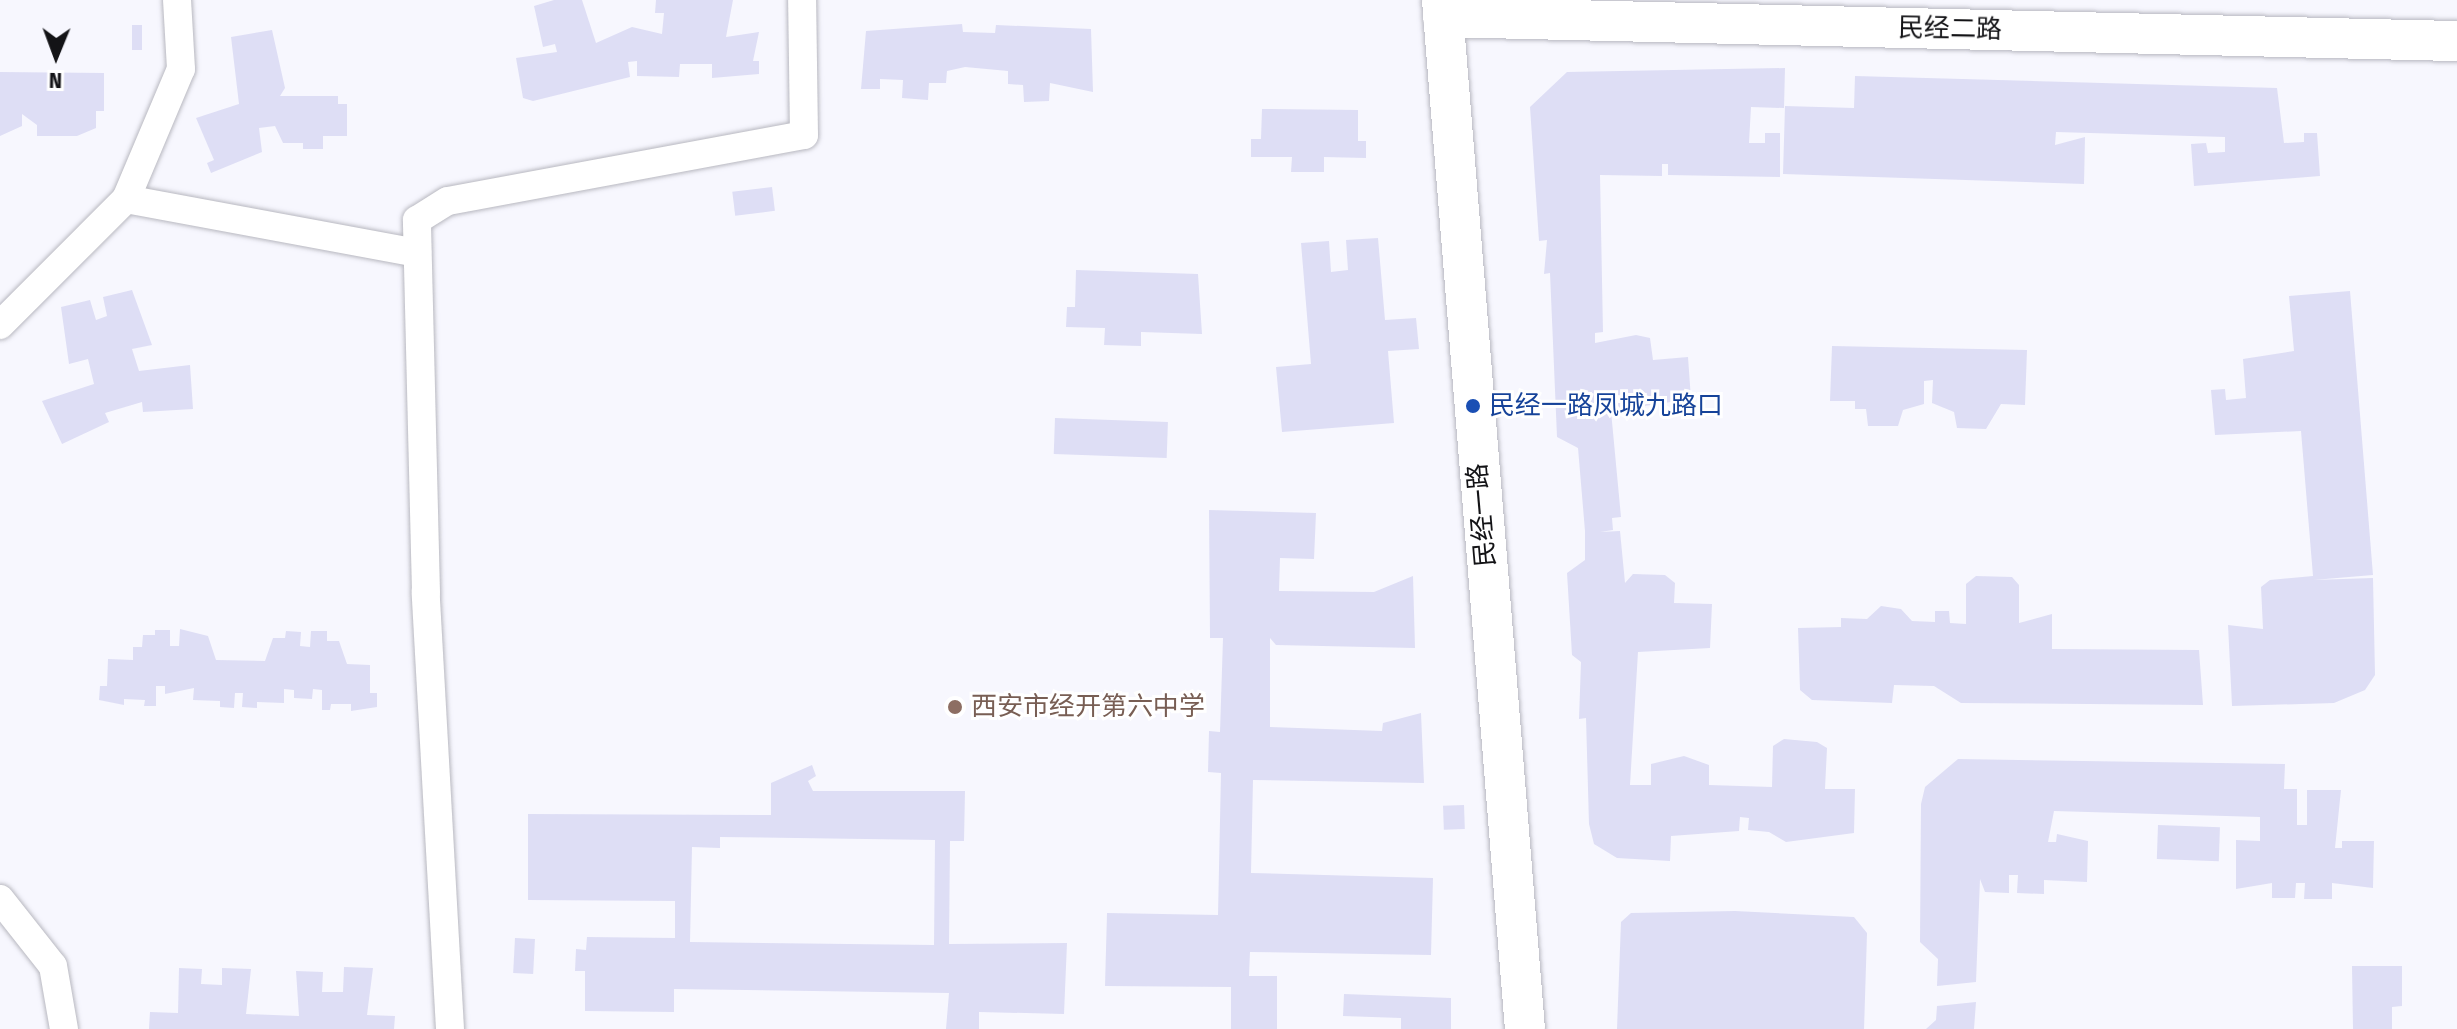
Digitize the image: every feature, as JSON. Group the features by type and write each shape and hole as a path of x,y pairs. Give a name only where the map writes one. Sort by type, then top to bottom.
{"street":[{"path":"0,325 126,199 181,69 177,0"},
{"path":"450,1029 426,593 417,220 448,201 804,135 802,0"},
{"name":"民经二路","path":"1442,8 2457,41"},
{"name":"民经一路","path":"1442,8 1525,1029"},
{"path":"126,199 417,253"},
{"path":"0,899 53,966 64,1029"}],"building":[{"path":"554,0 582,0 596,43 632,27 662,34 664,13 655,13 656,0 733,0 726,37 759,32 753,61 759,61 759,74 712,78 712,64 680,64 679,77 637,76 637,61 628,62 630,77 533,101 523,98 516,58 557,52 555,44 543,47 534,6"},
{"path":"962,24 963,32 995,33 996,25 1091,29 1093,92 1050,83 1049,101 1024,102 1023,85 1008,84 1008,71 965,67 947,71 946,83 929,83 928,100 902,98 903,80 880,79 880,89 861,89 866,31"},
{"path":"132,25 142,25 142,50 132,50"},
{"path":"272,30 285,88 280,96 338,96 338,104 347,104 347,136 323,136 323,149 303,149 303,143 283,143 275,126 259,128 262,152 211,173 207,163 214,160 196,118 239,104 231,37"},
{"path":"1785,68 1784,108 1751,107 1749,143 1765,143 1765,133 1780,133 1780,177 1668,175 1668,164 1662,164 1662,176 1600,175 1603,332 1595,333 1595,343 1636,335 1650,338 1653,360 1688,357 1691,399 1611,411 1621,517 1612,518 1613,530 1600,532 1620,531 1625,583 1633,574 1665,575 1675,583 1674,603 1712,604 1710,648 1638,652 1630,785 1651,785 1651,764 1684,756 1709,765 1709,785 1772,787 1773,746 1784,739 1817,742 1827,748 1825,789 1855,789 1854,833 1786,842 1769,832 1748,830 1749,818 1740,817 1739,831 1671,836 1670,861 1617,858 1594,844 1589,824 1586,718 1579,719 1581,662 1572,655 1567,573 1585,560 1585,531 1578,448 1557,437 1550,273 1544,274 1547,240 1539,241 1530,107 1567,72"},
{"path":"0,72 104,73 104,111 96,111 96,128 77,136 37,136 37,125 22,114 22,126 0,136"},
{"path":"1855,76 2277,88 2284,143 2304,142 2304,133 2317,133 2320,176 2194,186 2191,144 2206,143 2208,153 2225,152 2225,137 2056,132 2055,145 2085,137 2084,184 1783,174 1785,106 1854,108"},
{"path":"1262,109 1358,110 1358,141 1366,141 1366,158 1324,157 1324,172 1291,172 1292,157 1251,157 1251,139 1261,139"},
{"path":"772,187 775,211 735,216 732,192"},
{"path":"1378,238 1385,320 1416,318 1419,349 1388,351 1394,423 1282,432 1276,367 1311,364 1301,243 1329,241 1331,272 1348,270 1346,240"},
{"path":"1076,270 1198,274 1202,334 1141,332 1141,346 1104,345 1105,328 1066,327 1067,307 1075,307"},
{"path":"132,290 152,345 132,349 139,371 190,365 193,409 143,412 142,402 105,413 109,422 62,444 42,401 94,384 88,359 69,364 61,307 90,300 96,320 107,316 103,297"},
{"path":"2350,291 2373,575 2313,580 2373,578 2375,675 2365,690 2334,703 2232,706 2228,625 2263,629 2261,587 2270,580 2313,576 2301,431 2215,435 2211,390 2225,389 2226,400 2246,398 2243,359 2294,351 2289,296"},
{"path":"1832,346 2027,350 2025,405 2001,404 1986,429 1957,428 1954,412 1932,403 1933,380 1924,381 1924,404 1903,410 1898,426 1868,426 1866,409 1855,409 1855,401 1830,401"},
{"path":"1055,418 1168,422 1167,458 1054,454"},
{"path":"1209,510 1316,513 1314,559 1280,558 1279,591 1374,592 1413,576 1415,648 1276,645 1270,638 1270,727 1382,731 1383,723 1421,713 1424,783 1253,780 1251,873 1433,878 1431,955 1250,952 1249,976 1277,976 1277,1029 1231,1029 1231,987 1105,986 1107,913 1218,915 1221,773 1208,772 1209,731 1220,732 1223,638 1210,638"},
{"path":"1976,576 2012,577 2019,585 2019,623 2052,614 2052,649 2199,650 2203,705 1961,703 1934,686 1894,685 1892,703 1812,700 1800,690 1798,628 1841,627 1841,618 1867,619 1881,606 1901,609 1912,621 1935,622 1935,611 1949,611 1950,623 1966,624 1966,584"},
{"path":"180,629 208,636 216,660 265,661 273,638 285,638 286,631 301,632 300,646 310,647 311,631 327,631 327,641 339,641 347,664 370,665 370,693 377,693 377,707 351,711 351,704 331,704 330,710 322,710 322,690 313,689 312,699 294,698 294,690 284,689 284,703 257,702 257,708 242,707 243,693 235,693 234,708 220,707 220,701 193,700 194,688 165,694 165,686 156,686 156,706 144,706 145,700 124,699 124,705 99,700 100,686 107,686 108,659 133,660 133,647 142,647 143,635 155,635 155,630 170,630 170,646 179,646"},
{"path":"1958,759 2285,764 2284,789 2297,789 2297,825 2307,825 2307,790 2341,790 2335,848 2342,848 2342,841 2374,841 2373,888 2332,883 2332,899 2304,899 2305,883 2296,883 2295,898 2272,898 2272,883 2236,889 2236,840 2260,841 2260,817 2054,811 2048,842 2056,842 2057,834 2088,841 2087,882 2044,880 2044,894 2017,893 2018,875 2009,875 2009,893 1985,892 1980,879 1976,982 1937,986 1938,959 1920,942 1921,804 1925,787"},
{"path":"812,765 816,776 808,781 813,791 965,791 964,841 950,841 949,944 1067,943 1064,1014 979,1012 979,1029 946,1029 949,993 674,989 674,1012 585,1011 585,971 575,971 576,949 586,950 587,937 675,938 675,901 528,900 528,814 771,815 771,783","holes":["720,837 935,840 934,945 690,942 692,847 720,848"]},
{"path":"1464,805 1465,829 1444,830 1443,806"},
{"path":"2158,825 2220,827 2219,861 2157,859"},
{"path":"1735,911 1854,917 1867,933 1864,1029 1617,1029 1621,922 1631,913"},
{"path":"515,938 535,939 533,974 513,973"},
{"path":"2352,966 2402,966 2402,1006 2392,1007 2392,1029 2353,1029"},
{"path":"344,967 373,968 367,1015 395,1016 394,1029 149,1029 150,1012 178,1013 179,968 202,969 201,984 222,985 222,968 251,969 246,1014 299,1016 296,971 323,972 322,992 343,992"},
{"path":"1344,994 1451,998 1451,1029 1401,1029 1401,1018 1343,1016"},
{"path":"1976,1002 1974,1029 1926,1029 1936,1020 1937,1006"}],"place":[{"name":"民经一路凤城九路口","path":"1473,406"},
{"name":"西安市经开第六中学","path":"955,707"}]}
